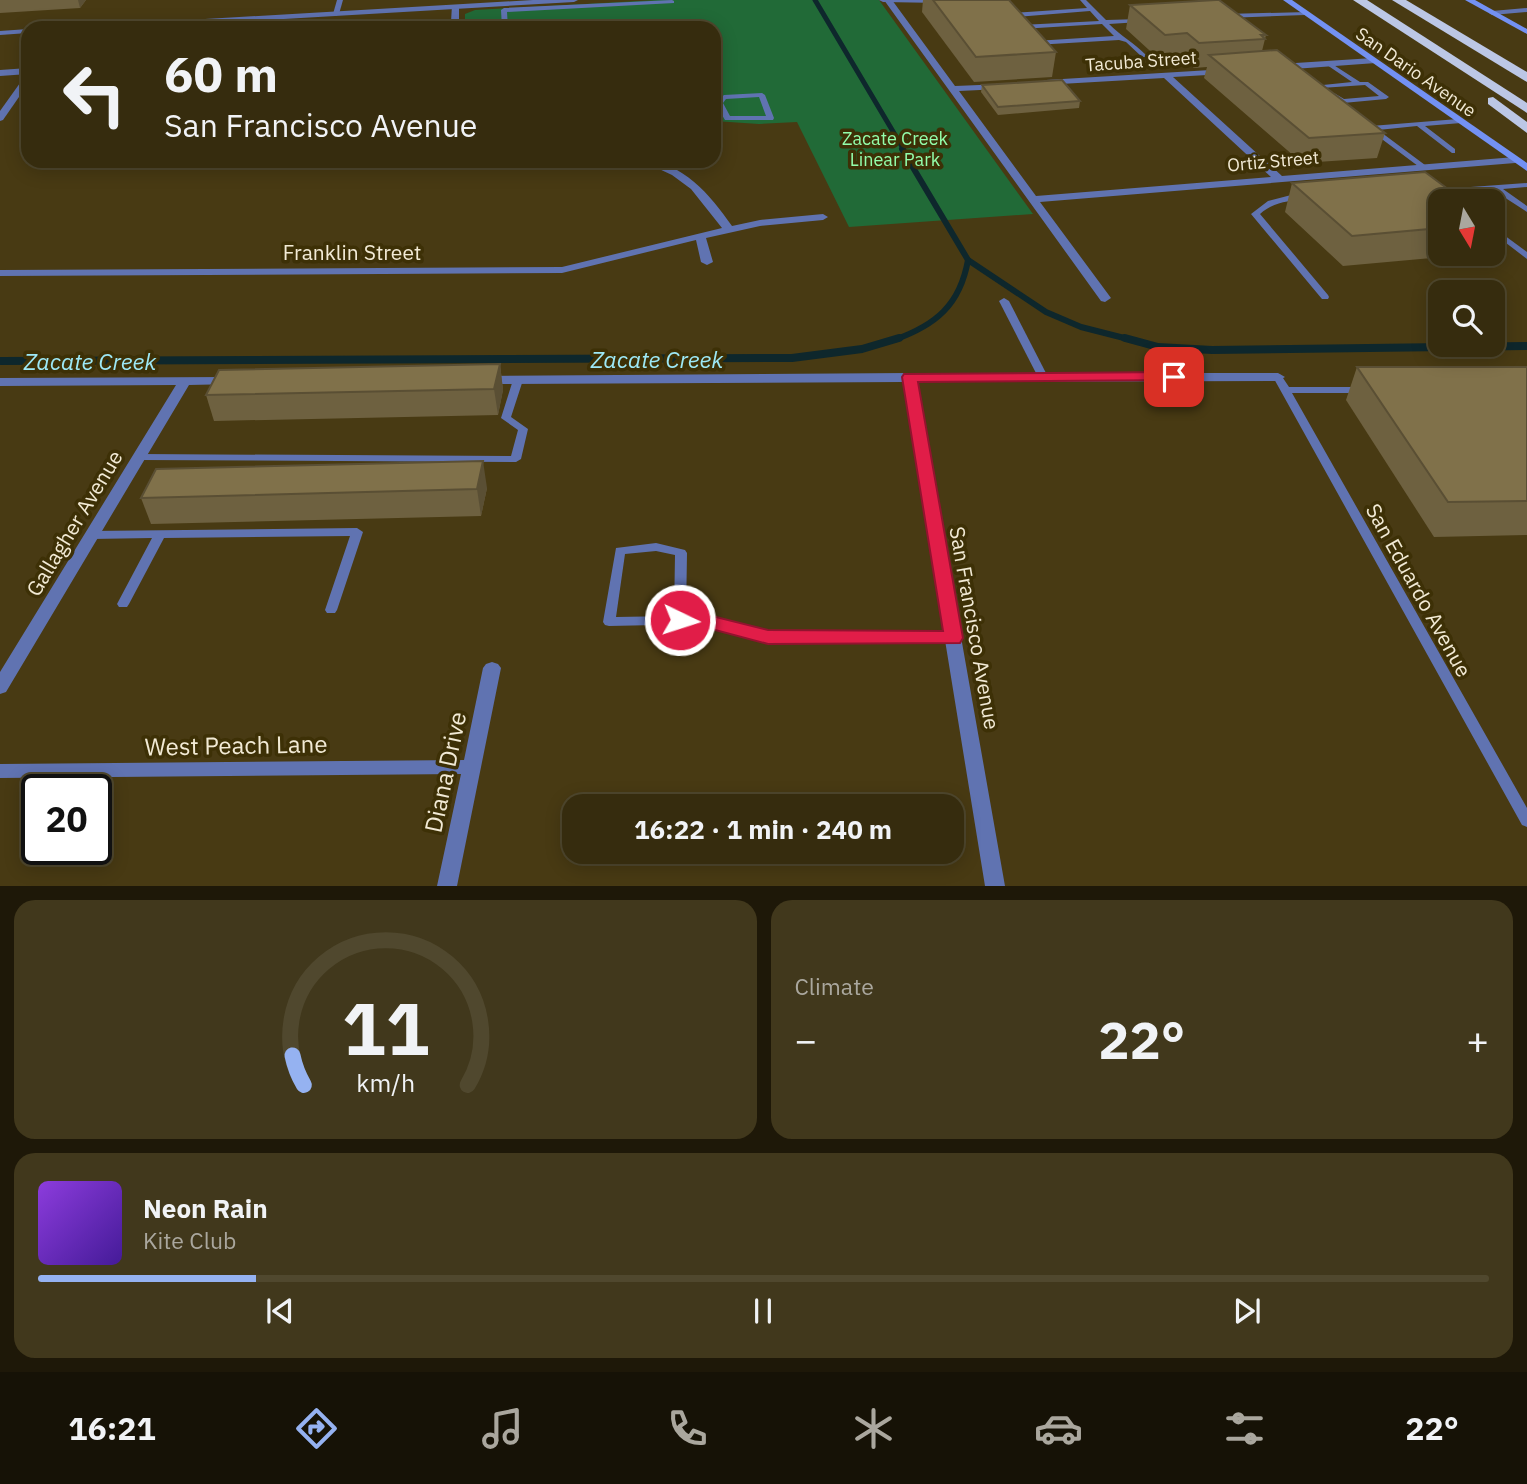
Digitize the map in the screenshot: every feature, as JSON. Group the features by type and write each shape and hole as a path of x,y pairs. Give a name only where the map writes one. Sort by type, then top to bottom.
{"highway":[{"path":"1359,0 1527,109"},
{"path":"1398,0 1527,78"},
{"path":"1427,46 1527,129"}],"main road":[{"name":"San Dario Avenue","path":"1287,0 1527,168"},
{"path":"1469,0 1526,31"}],"street":[{"path":"211,21 574,0"},
{"path":"886,0 954,1"},
{"path":"886,0 1105,298"},
{"path":"455,7 455,21"},
{"path":"0,33 21,32"},
{"path":"1267,68 1373,61"},
{"name":"Tacuba Street","path":"1033,84 1229,71"},
{"path":"0,73 21,72"},
{"path":"1166,75 1278,178"},
{"path":"953,89 1007,85"},
{"path":"0,118 21,88"},
{"name":"Ortiz Street","path":"1034,199 1515,160"},
{"path":"663,168 688,179 702,191 729,228"},
{"name":"Franklin Street","path":"0,273 562,270 729,228 823,217"},
{"path":"700,236 707,262"},
{"name":"San Francisco Avenue","path":"909,377 995,886"},
{"path":"477,380 1278,377"},
{"name":"Gallagher Avenue","path":"0,687 184,381"},
{"path":"0,382 240,381"},
{"name":"Diana Drive","path":"447,886 492,668"},
{"name":"West Peach Lane","path":"0,771 472,767"}],"lane":[{"path":"336,14 340,0"},
{"path":"1083,0 1119,38"},
{"path":"505,21 505,10 672,2"},
{"path":"1092,9 1011,15 1035,43 1119,38 1128,41 1144,56"},
{"path":"1492,13 1526,11"},
{"path":"1222,16 1305,13"},
{"path":"1021,27 1144,20"},
{"path":"1329,64 1359,84"},
{"path":"1292,66 1302,74"},
{"path":"1312,80 1323,88 1343,101 1386,97 1366,83 1323,88"},
{"path":"721,99 762,95 769,118 728,118 721,108"},
{"path":"1422,167 1371,128 1458,121"},
{"path":"1418,124 1452,151"},
{"path":"1478,189 1527,185"},
{"path":"1496,188 1527,210"},
{"path":"1317,194 1276,198 1255,214 1325,297"},
{"path":"1505,239 1527,256"},
{"path":"1004,301 1043,377"},
{"name":"San Eduardo Avenue","path":"1278,377 1527,821"},
{"path":"139,457 516,459 523,429 506,418 518,380"},
{"path":"1286,390 1379,390"},
{"path":"91,535 357,532 331,610"},
{"path":"123,604 160,534"},
{"path":"680,620 681,553 656,547 620,551 609,622 704,620 768,637 953,638"}],"green space":[{"name":"Zacate Creek Linear Park","path":"657,0 879,0 1033,214 849,227 797,122 759,124 721,121 721,21 465,21 465,14 475,10"}],"building":[{"path":"933,0 1009,0 1056,52 976,57"},
{"path":"1219,0 1266,35 1261,35 1265,39 1199,43 1187,33 1165,35 1130,5"},
{"path":"1277,50 1385,133 1309,138 1209,55"},
{"path":"1062,80 1080,101 998,107 982,85"},
{"path":"1425,172 1448,189 1428,189 1428,229 1352,236 1292,183"},
{"path":"500,364 494,389 206,395 219,370"},
{"path":"1357,367 1527,367 1527,501 1448,502"},
{"path":"483,461 477,489 141,498 156,469"}],"waterway":[{"name":"Zacate Creek","path":"815,0 904,150"},
{"name":"Zacate Creek","path":"902,149 968,260"},
{"name":"Zacate Creek","path":"899,338 922,328 944,311 959,289 968,260"},
{"path":"968,260 1046,312 1081,327 1132,340"},
{"name":"Zacate Creek","path":"0,361 792,358 862,349 899,338"},
{"name":"Zacate Creek","path":"894,340 899,338"},
{"path":"1125,338 1158,347 1212,350 1527,346"}],"route":[{"path":"680,620 704,620 768,637 953,638 909,377 1174,377"}]}
